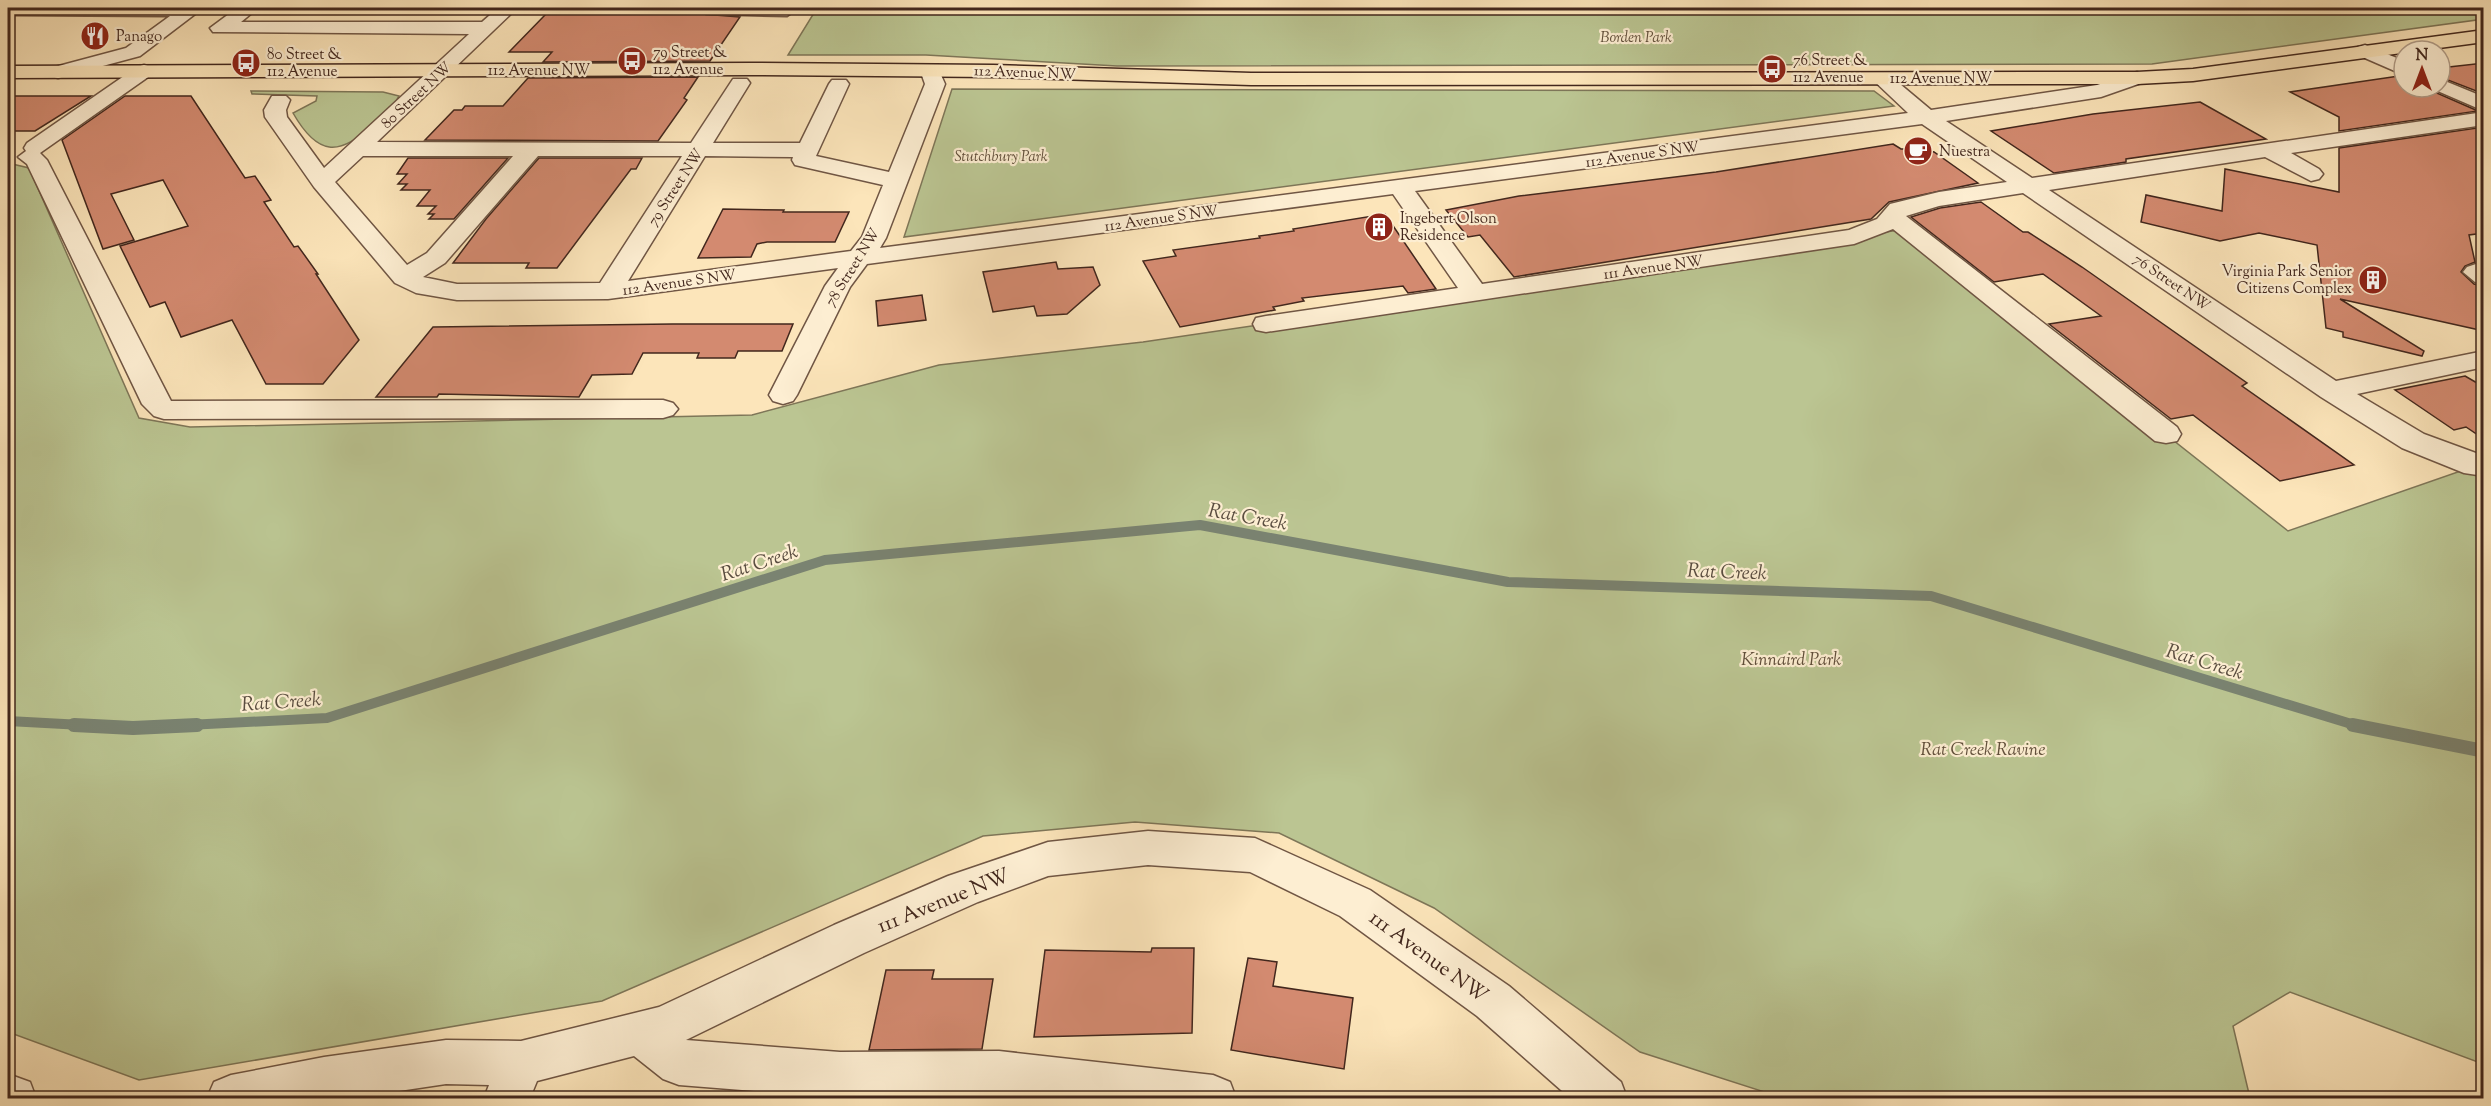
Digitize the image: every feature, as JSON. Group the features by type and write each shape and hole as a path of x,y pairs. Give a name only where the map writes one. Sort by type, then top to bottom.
{"main road":[{"name":"112 Avenue NW","path":"8,84 435,78 933,77 1137,83 1251,79 2137,78 2193,75 2484,36"},
{"name":"112 Avenue NW","path":"8,72 149,71 839,84 933,77"}],"street":[{"path":"249,8 220,28 487,28"},
{"name":"80 Street NW","path":"322,182 508,8"},
{"path":"706,8 787,10"},
{"path":"8,9 192,9"},
{"path":"58,72 133,52 192,9"},
{"path":"2366,51 2392,63"},
{"path":"133,52 138,65 149,71"},
{"path":"21,153 149,71"},
{"name":"78 Street NW","path":"783,395 838,286 874,238 897,181 933,77"},
{"name":"76 Street NW","path":"1881,78 1926,117 2331,391 2413,441 2479,466"},
{"name":"112 Avenue S NW","path":"279,100 275,110 276,117 322,182 404,278 425,287 457,292 608,291 1926,117 2101,91 2137,78"},
{"name":"79 Street NW","path":"608,291 740,83"},
{"path":"839,84 803,160 897,181"},
{"path":"2452,90 2484,105"},
{"path":"2030,186 2484,118"},
{"path":"358,149 808,150"},
{"path":"404,278 436,258 531,150"},
{"path":"2269,150 2311,174"},
{"path":"21,153 36,160 157,404 164,410 484,410 515,422 534,424 557,422 584,409 663,409"},
{"path":"1399,186 1475,293"},
{"name":"111 Avenue NW","path":"1266,324 1854,237 1885,225 1894,218 1898,209 2030,186"},
{"path":"1894,218 2166,434"},
{"path":"2331,391 2484,359"},
{"name":"111 Avenue NW","path":"231,1098 324,1080 446,1062 514,1080 640,1033 665,1027 849,939 963,889 1048,859 1148,848 1255,855 1355,903 1492,1001 1604,1098"},
{"path":"640,1033 679,1063 840,1075 999,1073 1213,1098"},
{"path":"8,1097 13,1098"}],"green space":[{"name":"Borden Park","path":"817,8 2483,8 2484,19 2152,64 1117,66 926,55 788,55"},
{"name":"Stutchbury Park","path":"952,89 1874,91 1894,106 904,237"},
{"path":"251,91 383,92 399,96 391,108 361,135 350,143 339,147 329,147 311,137 293,113 316,101 317,96 252,94"},
{"name":"Kinnaird Park","path":"8,163 29,168 139,418 190,427 752,415 939,365 1143,342 1906,229 2288,531 2475,466 2483,466 2483,1064 2290,992 2233,1026 2250,1098 1783,1098 1640,1052 1434,908 1279,833 1135,822 983,836 602,1001 139,1080 8,1032"}],"building":[{"path":"546,14 702,14 740,17 710,61 543,62 552,52 509,52"},
{"path":"2484,63 2484,94 2452,82 2452,67"},
{"path":"698,77 684,98 687,100 658,141 425,140 454,110 462,110 465,106 503,106 528,78"},
{"path":"2392,77 2392,99 2450,99 2478,111 2339,131 2339,117 2290,92"},
{"path":"8,96 91,96 35,131 8,131"},
{"path":"125,96 191,96 245,178 255,176 271,200 264,202 294,247 298,246 318,274 316,274 359,340 323,384 266,384 232,320 181,337 165,302 150,307 120,246 188,226 163,180 111,194 134,240 103,249 62,140"},
{"path":"2200,102 2266,139 2126,159 2126,162 2054,173 1991,131 2093,114"},
{"path":"2484,127 2484,233 2469,235 2475,262 2465,266 2461,272 2474,284 2481,286 2484,331 2340,299 2424,351 2422,356 2343,337 2343,332 2326,328 2317,245 2259,233 2220,241 2141,222 2146,195 2222,211 2225,169 2339,192 2339,148"},
{"path":"1893,144 1901,149 1921,149 1934,152 1978,183 1889,202 1871,219 1514,277 1480,235 1468,237 1446,210 1519,196 1716,172"},
{"path":"408,158 508,158 454,219 429,219 434,214 428,214 436,206 417,206 430,190 401,190 407,184 398,184 407,174 397,174"},
{"path":"539,158 642,158 636,169 631,169 557,268 526,268 529,263 453,263 486,219"},
{"path":"1981,202 2023,232 2028,232 2082,267 2247,383 2242,386 2354,465 2280,481 2193,415 2171,419 2049,324 2101,316 2043,274 1994,282 1911,217 1940,208"},
{"path":"723,209 849,212 835,242 767,242 757,244 751,257 698,258"},
{"path":"1385,214 1436,289 1408,293 1403,286 1302,298 1304,301 1273,307 1275,310 1180,327 1143,261 1176,256 1173,250 1260,238 1259,236 1294,231 1293,229"},
{"path":"1056,262 1058,269 1093,267 1100,285 1067,314 1037,316 1034,306 993,312 983,272"},
{"path":"922,295 926,320 878,326 876,301"},
{"path":"793,324 782,351 738,351 735,358 697,358 699,353 643,353 632,374 592,375 579,397 439,394 437,397 376,397 433,327"},
{"path":"2465,376 2484,387 2484,439 2466,427 2454,430 2395,390"},
{"path":"1152,948 1194,948 1192,1033 1034,1037 1045,950 1151,952"},
{"path":"1248,958 1277,962 1273,986 1353,998 1344,1069 1231,1050"},
{"path":"886,970 934,970 932,979 993,979 982,1049 869,1050"}],"waterway":[{"name":"Rat Creek","path":"168,726 327,718 825,560 1200,525 1508,582 1931,596 2358,726"},
{"name":"Rat Creek","path":"8,721 101,726"},
{"name":"Rat Creek","path":"74,725 133,728 197,725"},
{"name":"Rat Creek","path":"2353,725 2358,726"},
{"name":"Rat Creek","path":"2358,726 2484,751"}],"place":[{"name":"Panago","path":"95,36"},
{"name":"79 Street & 112 Avenue","path":"632,61"},
{"name":"80 Street & 112 Avenue","path":"246,63"},
{"name":"76 Street & 112 Avenue","path":"1772,69"},
{"name":"Nuestra","path":"1918,151"},
{"name":"Ingebert Olson Residence","path":"1379,227"},
{"name":"Virginia Park Senior Citizens Complex","path":"2373,280"}],"park label":[{"name":"Rat Creek Ravine","path":"1983,749"}]}
